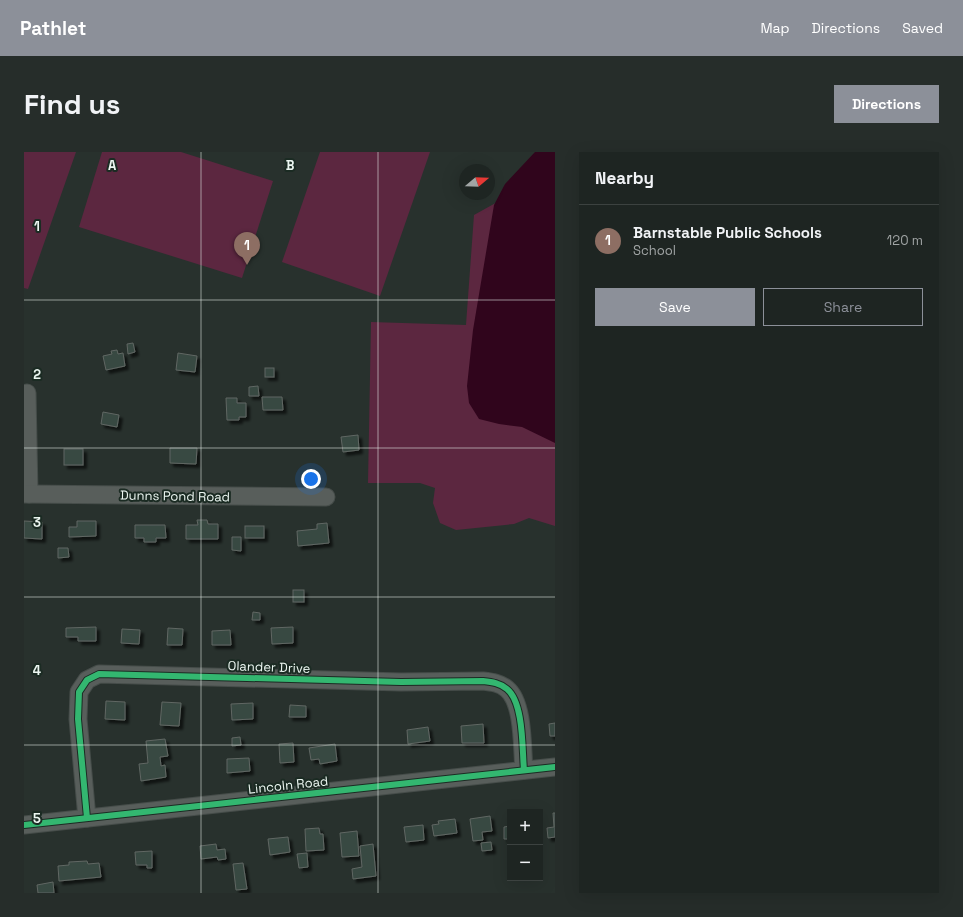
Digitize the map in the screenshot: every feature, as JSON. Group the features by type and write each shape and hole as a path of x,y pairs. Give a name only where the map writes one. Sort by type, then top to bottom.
{"street":[{"path":"26,494 27,393"},
{"name":"Dunns Pond Road","path":"26,494 326,497"},
{"name":"Olander Drive","path":"87,818 78,719 78,692 87,680 99,674 394,682 483,681 496,683 506,688 516,701 520,722 524,770"},
{"name":"Lincoln Road","path":"24,825 555,767"}],"shaded area":[{"path":"24,152 76,152 28,289 24,288"},
{"path":"102,152 181,152 273,181 242,278 79,227"},
{"path":"320,152 430,152 380,296 282,262"},
{"path":"535,152 555,152 555,443 522,427 499,424 479,419 469,403 467,386 473,330 494,205 505,184"},
{"path":"555,170 555,526 529,518 514,524 456,530 440,523 433,503 435,488 420,483 368,483 371,322 466,325 474,215"}],"building":[{"path":"133,343 135,352 128,354 127,344"},
{"path":"117,350 118,354 123,353 125,366 106,370 103,356 112,354 111,351"},
{"path":"178,353 197,356 195,372 176,370"},
{"path":"265,368 274,368 274,377 265,377"},
{"path":"258,386 259,396 249,396 249,387"},
{"path":"262,397 282,397 283,410 263,410"},
{"path":"226,398 237,398 237,403 246,403 246,417 239,417 239,420 227,420"},
{"path":"103,412 119,415 117,427 101,424"},
{"path":"358,435 359,450 343,452 341,437"},
{"path":"170,448 197,448 196,464 170,463"},
{"path":"64,449 83,449 83,465 64,465"},
{"path":"197,520 207,520 208,524 218,524 218,539 186,539 186,525 198,525"},
{"path":"24,521 42,522 42,539 24,538"},
{"path":"77,521 96,521 96,536 69,537 69,527 77,527"},
{"path":"327,523 329,543 298,546 297,531 317,529 317,524"},
{"path":"135,525 165,525 166,538 156,538 156,542 144,542 144,538 135,538"},
{"path":"245,526 264,526 264,538 245,538"},
{"path":"232,537 241,537 241,551 232,550"},
{"path":"58,548 68,548 69,557 58,558"},
{"path":"293,590 304,590 304,602 293,602"},
{"path":"253,612 260,613 260,620 252,620"},
{"path":"96,627 96,641 78,641 78,637 66,637 66,628"},
{"path":"293,627 293,643 272,644 271,628"},
{"path":"168,628 183,629 182,645 167,645"},
{"path":"122,629 140,630 139,644 121,643"},
{"path":"230,630 231,645 212,645 212,631"},
{"path":"106,701 125,702 125,720 105,719"},
{"path":"162,702 181,703 179,726 160,725"},
{"path":"253,703 253,719 232,720 231,704"},
{"path":"290,705 306,706 306,717 289,717"},
{"path":"555,723 555,736 550,736 549,724"},
{"path":"483,724 484,743 462,743 461,726"},
{"path":"428,727 430,741 408,744 407,730"},
{"path":"240,737 241,745 232,746 232,738"},
{"path":"165,739 168,756 160,757 161,766 165,765 166,777 141,781 139,764 148,763 146,741"},
{"path":"293,743 294,762 280,763 279,744"},
{"path":"335,744 337,761 320,764 319,759 311,760 309,748"},
{"path":"249,758 250,771 227,773 227,759"},
{"path":"553,813 555,813 555,837 548,838 547,828 554,827"},
{"path":"490,816 492,831 482,832 483,840 473,841 470,819"},
{"path":"455,819 457,833 434,836 432,825 439,824 438,821"},
{"path":"423,825 424,840 406,842 404,827"},
{"path":"507,826 507,839 504,839 504,827"},
{"path":"319,828 320,834 323,834 324,850 306,851 305,829"},
{"path":"357,831 359,856 342,857 340,833"},
{"path":"288,837 290,852 270,855 268,839"},
{"path":"491,842 492,850 482,851 481,843"},
{"path":"216,844 217,850 225,849 226,859 218,860 217,857 201,859 200,846"},
{"path":"373,844 376,876 353,879 352,869 362,867 360,846"},
{"path":"152,851 152,868 147,868 147,865 136,865 135,852"},
{"path":"307,853 308,867 299,868 297,854"},
{"path":"87,861 88,864 99,863 101,877 59,881 58,866 69,865 69,862"},
{"path":"243,863 247,889 236,890 233,864"},
{"path":"53,882 54,893 38,893 37,885"}],"cycle path":[{"path":"87,818 78,719 79,692 87,680 99,674 401,682 493,682 502,685 507,689 513,696 517,705 521,727 524,770"},
{"path":"24,825 555,767"}],"place":[{"name":"Barnstable Public Schools","path":"247,265"}]}
